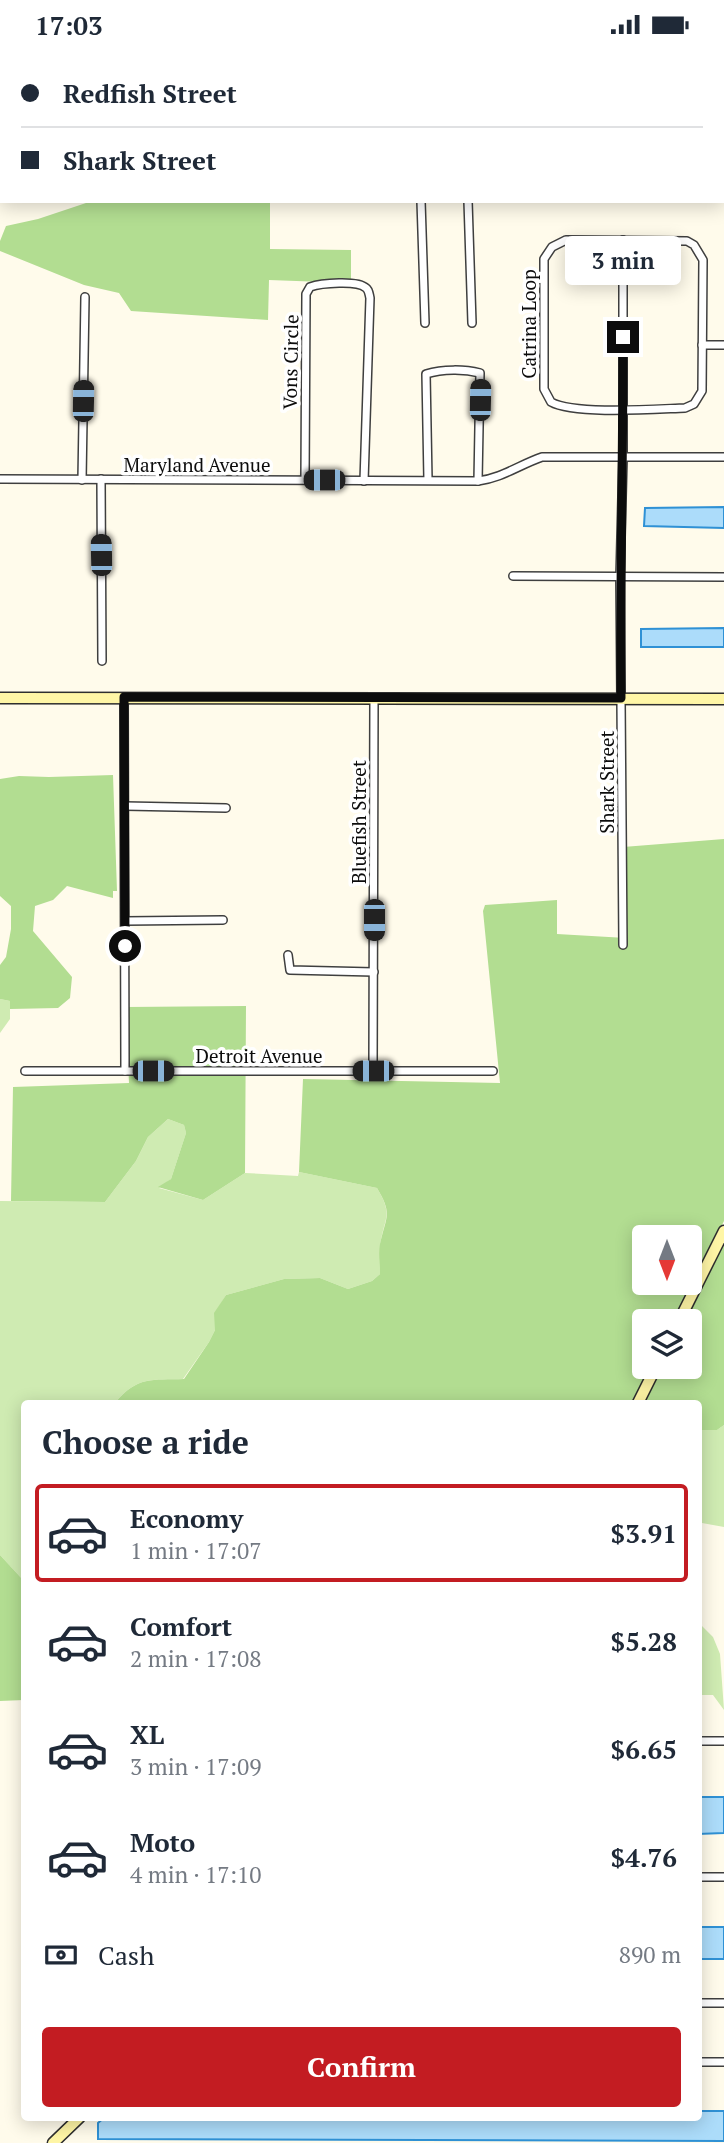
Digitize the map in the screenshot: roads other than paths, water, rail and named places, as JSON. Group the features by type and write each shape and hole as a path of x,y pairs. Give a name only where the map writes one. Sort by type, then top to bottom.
{"street":[{"path":"421,203 425,323"},
{"path":"468,203 472,323"},
{"name":"Catrina Loop","path":"566,240 623,240 687,241 700,252 703,260 702,391 694,404 685,408 567,408 551,402 544,389 544,260 552,247 566,240"},
{"name":"Shark Street","path":"623,240 620,577 623,946"},
{"name":"Vons Circle","path":"304,480 306,295 310,287 315,285 348,283 362,285 368,289 370,298 364,481"},
{"path":"82,479 85,297"},
{"path":"702,345 724,345"},
{"path":"428,480 426,374 436,371 460,371 480,373 478,481"},
{"name":"Maryland Avenue","path":"0,479 478,481 500,477 522,464 542,457 724,457"},
{"path":"101,479 102,661"},
{"path":"513,576 724,577"},
{"path":"124,697 125,1071"},
{"path":"0,698 724,699"},
{"name":"Bluefish Street","path":"373,1071 374,698"},
{"path":"125,806 226,808"},
{"path":"125,921 223,920"},
{"path":"288,955 290,970 374,972"},
{"name":"Detroit Avenue","path":"25,1072 493,1071"},
{"path":"685,1309 724,1231"},
{"path":"640,1400 650,1379"},
{"path":"702,1741 724,1741"},
{"path":"702,1877 724,1877"},
{"path":"702,2003 724,2003"},
{"path":"702,2062 724,2062"},
{"path":"53,2143 76,2121"}],"water":[{"path":"724,507 724,528 644,526 645,508"},
{"path":"724,628 724,647 641,647 641,629"},
{"path":"702,1797 724,1797 724,1833 702,1834"},
{"path":"702,1927 724,1927 724,1959 702,1959"},
{"path":"702,2111 724,2111 724,2141 98,2139 98,2123 702,2121"}]}
